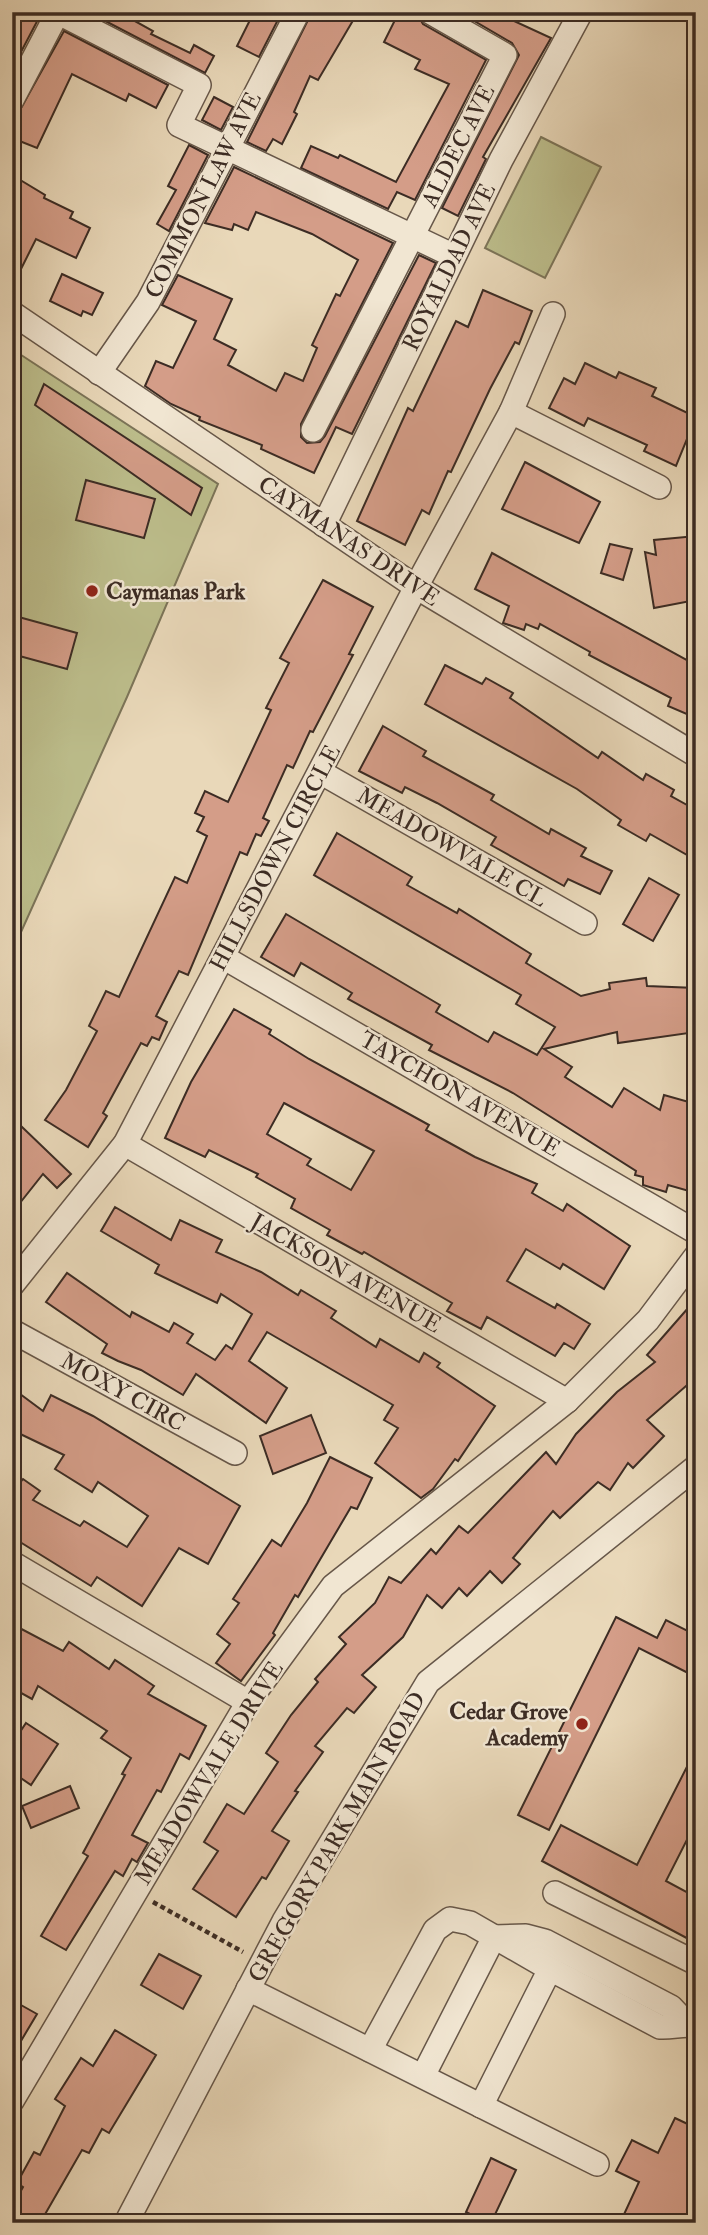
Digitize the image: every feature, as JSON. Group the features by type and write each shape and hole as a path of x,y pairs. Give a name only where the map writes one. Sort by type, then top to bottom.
{"street":[{"path":"12,100 57,12 198,85 179,125 411,238 454,256"},
{"name":"COMMON LAW AVE","path":"100,373 148,302 298,12"},
{"name":"ALDEC AVE","path":"313,430 505,55 430,12"},
{"name":"ROYALDAD AVE","path":"324,525 500,160 582,12"},
{"name":"CAYMANAS DRIVE","path":"12,313 416,587 696,755"},
{"name":"HILLSDOWN CIRCLE","path":"12,1285 125,1144 416,587 511,412 553,314"},
{"path":"511,412 659,487"},
{"name":"MEADOWVALE CL","path":"320,772 585,923"},
{"name":"TAYCHON AVENUE","path":"223,957 696,1232"},
{"name":"JACKSON AVENUE","path":"125,1144 567,1401"},
{"name":"MEADOWVALE DRIVE","path":"12,2101 20,2070 135,1892 248,1702 332,1586 567,1401 648,1320 696,1256"},
{"name":"MOXY CIRC","path":"12,1331 234,1453"},
{"name":"GREGORY PARK MAIN ROAD","path":"126,2223 284,1921 428,1682 696,1466"},
{"path":"12,1563 248,1702"},
{"path":"555,1893 696,1963"},
{"path":"370,2050 435,1930 450,1919 470,1923 660,2027 674,2029 691,2025"},
{"path":"494,1937 526,1936 545,1941 671,2007 691,2025"},
{"path":"423,2076 494,1937"},
{"path":"481,2106 550,1969"},
{"path":"248,1989 597,2164"}],"path":[{"path":"135,1892 262,1963"}],"green space":[{"path":"541,137 601,167 545,278 485,248"},
{"name":"Caymanas Park","path":"12,349 218,484 127,697 12,952"}],"building":[{"path":"12,12 42,12 12,69"},
{"path":"88,12 137,12 133,20 153,31 151,34 190,53 194,45 214,56 205,73"},
{"path":"254,12 282,12 259,57 237,46"},
{"path":"312,12 358,12 318,80 310,76 294,112 297,114 282,144 273,139 266,151 247,142"},
{"path":"399,12 416,12 423,24 486,60 415,200 397,192 388,209 301,168 311,146 338,158 340,155 396,182 449,84 415,69 420,60 384,42"},
{"path":"459,12 504,12 516,17 514,21 551,38 483,157 486,159 458,216 442,208 519,55 512,43"},
{"path":"64,31 168,85 156,108 129,94 126,101 72,74 37,148 12,138 12,124"},
{"path":"214,97 233,107 221,130 202,120"},
{"path":"189,145 208,155 169,231 157,224 176,190 168,186"},
{"path":"234,167 393,243 301,424 301,437 307,443 320,442 325,436 419,255 436,263 352,434 336,427 314,473 261,449 262,445 199,420 200,417 171,404 145,386 156,361 173,368 196,321 162,305 178,275 232,299 214,339 236,350 228,365 276,391 285,373 303,381 317,348 312,345 336,294 340,296 358,260 312,234 256,212 248,230 234,224 232,230 205,223"},
{"path":"12,175 45,195 44,198 73,212 70,218 90,228 76,258 36,239 12,287"},
{"path":"62,274 103,293 92,315 83,311 81,316 50,301"},
{"path":"483,290 532,311 519,344 515,342 490,389 429,514 422,510 405,545 357,521 408,408 413,411 456,321 468,327"},
{"path":"585,363 616,378 619,372 656,388 652,396 696,417 676,466 644,451 647,445 588,418 584,426 549,408 564,378 575,384"},
{"path":"44,384 202,488 191,515 35,405"},
{"path":"525,462 600,502 579,543 502,509"},
{"path":"86,480 155,499 144,538 76,520"},
{"path":"696,536 696,600 654,608 645,552 656,555 654,540"},
{"path":"610,544 632,549 623,580 601,573"},
{"path":"492,553 696,665 696,718 668,706 671,698 589,655 590,652 540,624 538,629 526,624 524,630 503,623 509,606 475,589"},
{"path":"323,580 373,607 349,654 353,655 313,732 310,731 293,768 287,765 263,818 269,821 261,836 256,834 247,855 240,852 188,975 179,971 156,1016 167,1022 159,1040 152,1037 147,1046 141,1043 103,1113 107,1116 88,1147 45,1120 66,1090 97,1031 89,1026 106,991 119,997 175,877 187,883 207,836 197,831 204,817 195,813 205,791 228,802 271,710 266,708 289,663 280,658"},
{"path":"15,616 77,633 67,669 12,654"},
{"path":"445,665 482,684 486,678 513,693 510,698 598,758 602,752 643,780 646,774 674,790 671,796 696,810 696,860 650,834 646,841 618,825 621,820 577,789 425,704"},
{"path":"383,726 426,751 423,756 494,795 491,800 549,834 551,829 586,848 581,856 612,871 600,894 568,879 564,886 491,845 496,837 437,803 405,787 402,793 359,771"},
{"path":"337,833 412,877 407,885 457,913 459,909 531,954 526,963 581,996 610,989 609,983 646,978 647,986 696,988 696,1032 618,1043 617,1032 544,1049 572,1067 565,1077 612,1107 624,1088 660,1110 664,1095 696,1104 696,1193 668,1185 666,1192 643,1185 643,1177 635,1175 636,1171 513,1093 429,1050 432,1045 348,999 352,993 301,963 294,976 261,957 286,914 440,1005 436,1012 488,1042 494,1032 537,1055 555,1027 516,1004 521,995 314,875"},
{"path":"649,878 679,895 653,941 623,924"},
{"path":"234,1009 271,1030 269,1034 309,1059 429,1125 426,1130 475,1157 537,1184 532,1193 563,1211 567,1204 630,1246 604,1289 563,1264 560,1269 526,1249 507,1281 555,1308 557,1304 590,1324 574,1349 564,1343 555,1356 487,1317 481,1329 447,1311 452,1303 364,1252 362,1254 327,1235 330,1230 291,1208 295,1199 256,1177 258,1174 209,1150 205,1157 165,1138 191,1082","holes":["284,1103 374,1151 351,1190 307,1165 311,1159 267,1134"]},
{"path":"21,1126 71,1174 57,1188 43,1174 12,1213 12,1135"},
{"path":"115,1207 171,1240 180,1220 222,1240 216,1252 261,1272 298,1295 301,1290 336,1311 331,1318 376,1347 380,1339 419,1362 424,1353 440,1363 437,1367 495,1406 458,1461 455,1459 433,1489 421,1498 375,1463 398,1428 384,1420 393,1405 267,1332 249,1361 287,1388 266,1423 196,1374 183,1395 141,1370 102,1353 107,1344 46,1302 67,1273 130,1317 132,1312 169,1332 174,1323 193,1334 187,1343 215,1360 226,1345 232,1349 252,1314 221,1294 217,1303 155,1273 159,1265 101,1231"},
{"path":"696,1299 696,1394 686,1386 647,1420 664,1436 633,1468 628,1463 610,1490 598,1482 560,1518 553,1511 513,1558 520,1564 502,1583 490,1571 467,1596 459,1588 442,1608 427,1595 403,1637 362,1675 376,1687 354,1713 347,1708 315,1746 323,1752 295,1791 298,1792 272,1831 289,1841 266,1879 262,1877 236,1917 193,1889 218,1851 204,1842 227,1804 244,1814 278,1762 266,1753 291,1715 318,1682 315,1679 346,1644 339,1637 375,1603 389,1577 401,1583 431,1549 436,1554 459,1526 468,1533 546,1452 556,1464 576,1434 617,1392 655,1362 647,1355"},
{"path":"12,1388 43,1411 51,1395 93,1416 240,1506 208,1564 179,1548 142,1606 97,1577 91,1586 12,1537 12,1488 15,1489 23,1479 40,1491 33,1500 80,1526 84,1521 127,1547 148,1516 98,1482 92,1492 55,1469 64,1455 12,1430"},
{"path":"311,1415 326,1453 273,1474 260,1436"},
{"path":"330,1457 372,1478 357,1509 351,1507 298,1597 295,1595 273,1633 275,1635 241,1681 216,1663 230,1644 217,1634 239,1603 233,1599 272,1540 281,1546"},
{"name":"Cedar Grove Academy","path":"616,1617 657,1638 666,1620 696,1635 696,1677 639,1648 549,1830 518,1815"},
{"path":"12,1624 63,1651 69,1642 109,1669 115,1660 154,1686 148,1694 206,1726 189,1759 180,1754 161,1792 157,1790 132,1835 148,1843 137,1862 132,1859 123,1876 115,1871 66,1950 41,1936 88,1856 83,1853 125,1775 122,1774 131,1758 101,1738 107,1731 38,1686 32,1699 12,1688"},
{"path":"26,1723 58,1744 31,1785 12,1772 12,1744"},
{"path":"696,1749 696,1822 666,1881 696,1897 696,1943 542,1861 561,1825 637,1865"},
{"path":"70,1786 79,1808 31,1828 22,1806"},
{"path":"159,1954 201,1976 183,2009 141,1985"},
{"path":"12,2000 37,2014 12,2056"},
{"path":"115,2030 156,2055 109,2133 102,2129 89,2153 82,2150 40,2223 12,2223 12,2207 23,2187 17,2183 34,2152 40,2155 65,2106 55,2099 81,2058 93,2066"},
{"path":"675,2118 696,2128 696,2223 620,2223 639,2182 616,2171 632,2140 658,2153"},
{"path":"491,2158 516,2170 491,2223 487,2223 466,2212"}],"place":[{"name":"Caymanas Park","path":"92,591"},
{"name":"Cedar Grove Academy","path":"582,1724"}]}
